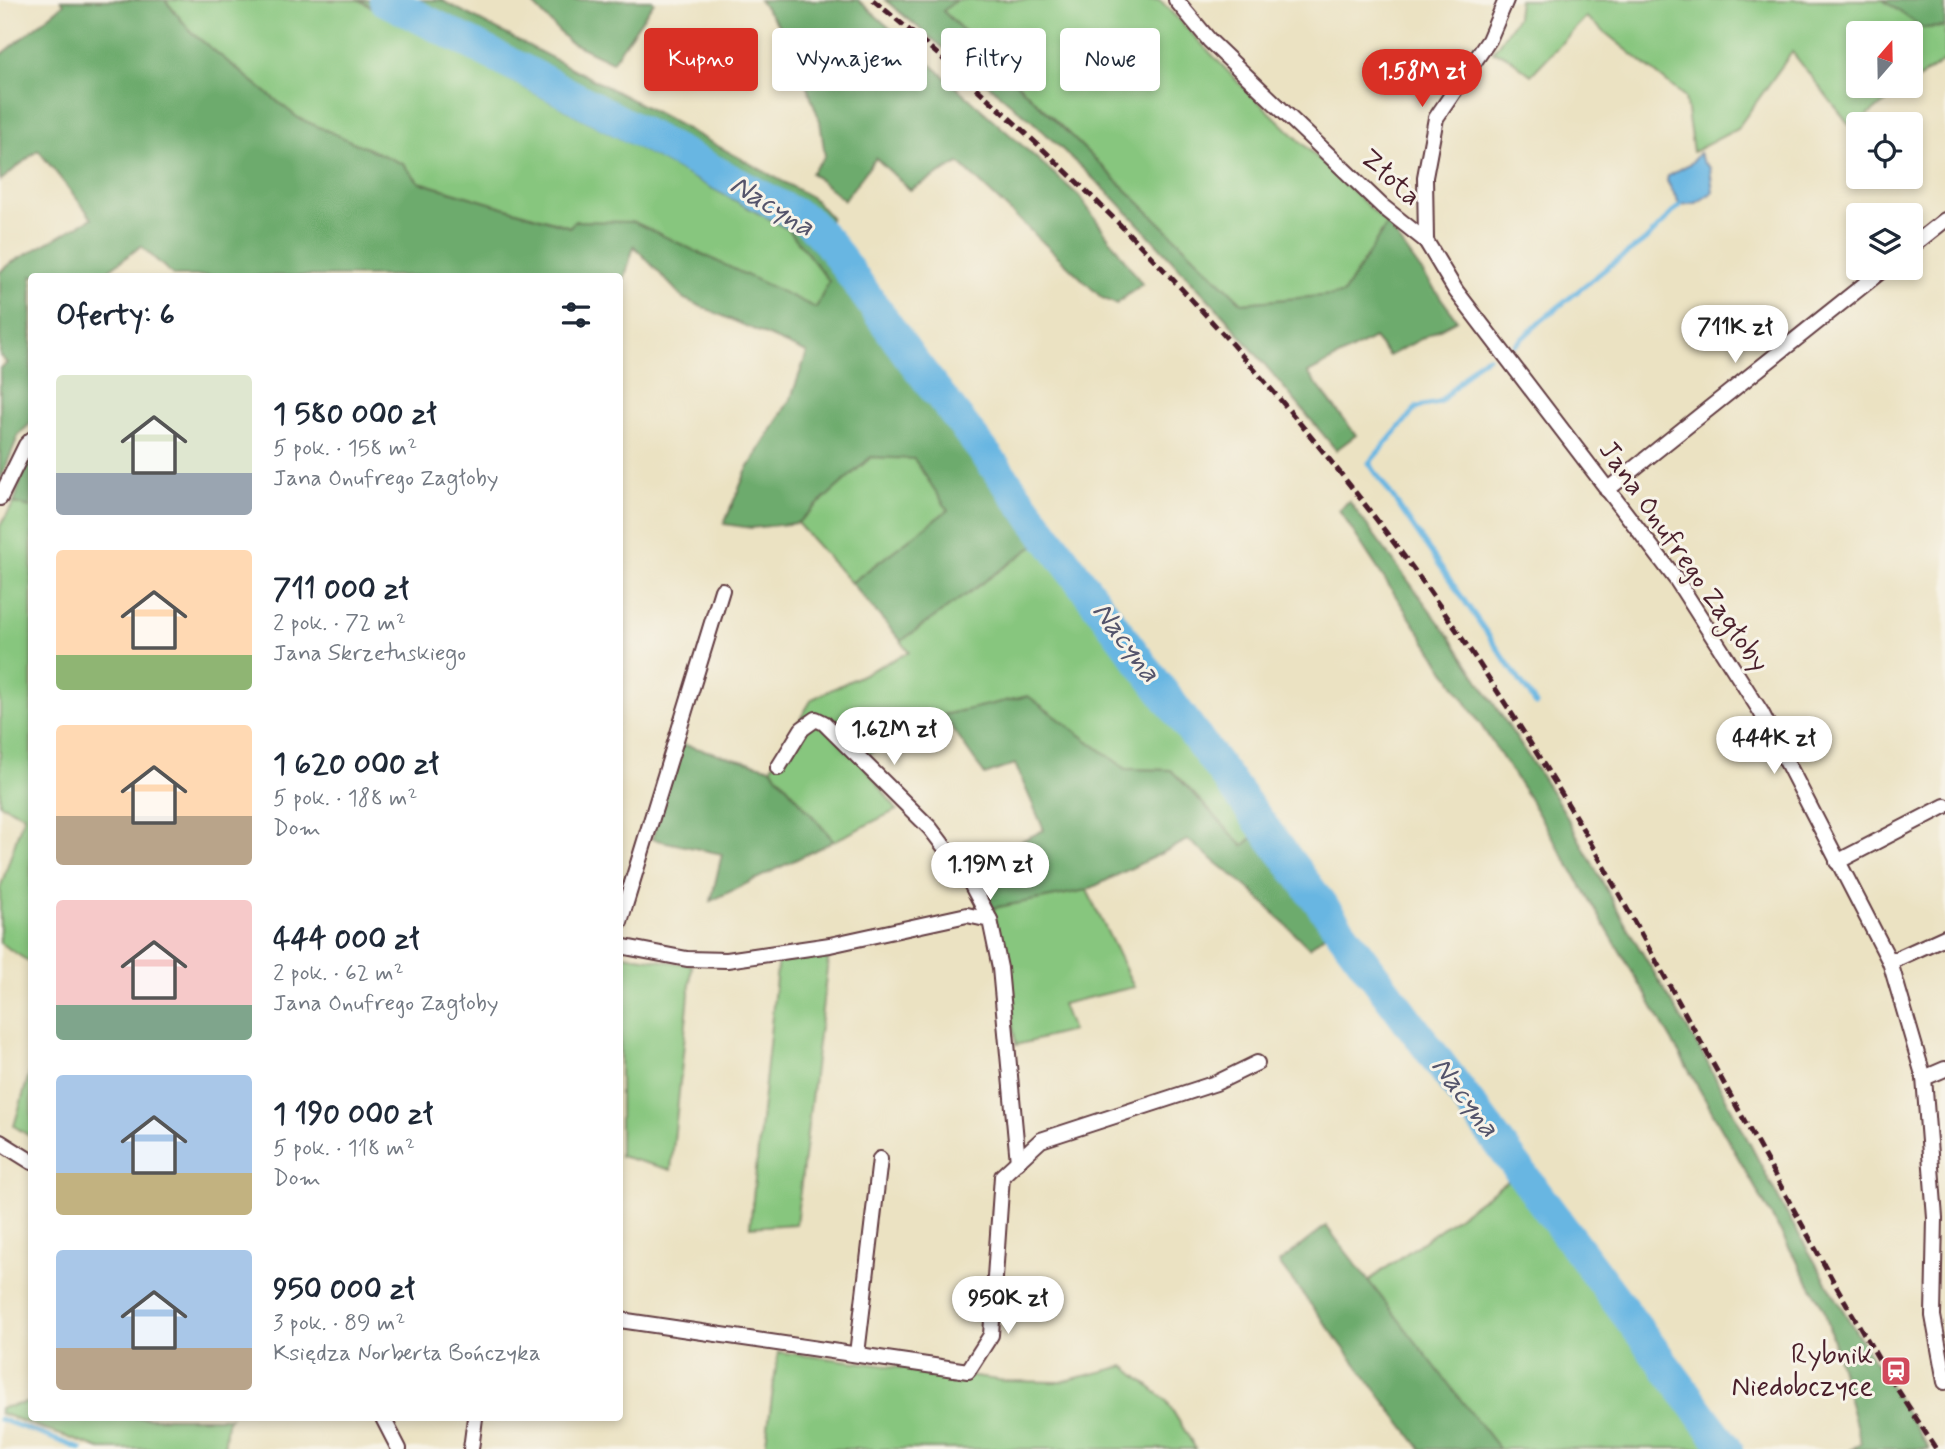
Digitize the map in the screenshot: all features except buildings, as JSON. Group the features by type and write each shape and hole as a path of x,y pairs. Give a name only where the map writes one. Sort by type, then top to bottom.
{"street":[{"name":"Złota","path":"1176,0 1210,41 1382,206 1426,241"},
{"path":"1426,241 1425,177 1436,118 1489,40 1506,0"},
{"path":"1923,237 1945,220"},
{"name":"Jana Onufrego Zagłoby","path":"1426,241 1456,291 1676,579 1761,712 1890,962 1924,1078 1935,1218 1933,1316 1945,1382"},
{"path":"1607,490 1870,280"},
{"path":"0,498 28,443"},
{"path":"623,912 722,590"},
{"path":"778,768 802,729 816,719 824,723 930,828 968,878 990,920 1000,968 1018,1162"},
{"path":"1837,862 1945,806"},
{"path":"623,947 687,959 727,960 830,946 967,915 990,920"},
{"path":"1890,962 1945,937"},
{"path":"623,1320 968,1371 990,1335 1002,1176 1041,1140 1216,1083 1257,1063"},
{"path":"1924,1078 1945,1069"},
{"path":"0,1142 28,1160"},
{"path":"857,1354 880,1159"},
{"path":"384,1421 398,1449"},
{"path":"471,1449 475,1421"}],"green space":[{"path":"61,0 165,0 192,33 298,118 403,164 419,182 570,227 575,221 634,222 816,308 829,281 788,229 359,0 376,0 800,223 844,273 1038,543 901,641 851,583 948,510 914,459 871,457 797,523 751,528 724,524 746,472 791,398 807,353 684,299 634,246 623,283 623,273 171,273 141,246 105,273 28,273 28,426 19,434 0,481 0,369 7,363 0,356 0,272 9,264 92,218 38,150 0,181 0,56 64,4"},
{"path":"165,0 359,0 788,229 829,281 816,309 634,222 571,227 419,182 403,164 298,118 192,33"},
{"path":"404,0 441,0 813,198 831,218 824,228 812,215"},
{"path":"529,0 654,2 612,62 568,41"},
{"path":"759,0 858,0 890,28 781,28"},
{"path":"885,0 956,0 943,11 960,28 941,28 941,46 927,35 927,28 919,28"},
{"path":"956,0 1160,0 1237,81 1387,224 1343,294 1242,303 1025,91 1046,91 1046,28 960,28 942,10"},
{"path":"1519,0 1883,0 1913,21 1846,21 1846,98 1892,98 1872,112 1846,112 1846,121 1792,52 1737,129 1693,152 1685,97 1586,17 1531,75 1505,55 1493,52 1517,17"},
{"path":"1883,0 1945,0 1945,27 1923,28 1923,21 1913,21"},
{"path":"1945,27 1945,60 1923,76 1923,28"},
{"path":"927,61 941,74 941,91 961,91 1079,196 1142,284 1116,304 1102,298 959,163 910,190 876,158 844,200 811,173 825,156 820,121 809,91 927,91"},
{"path":"996,91 1025,91 1242,303 1343,294 1387,224 1457,320 1389,356 1374,338 1308,373 1356,435 1336,450 1226,318 1115,199 1032,121"},
{"path":"28,456 28,506 14,503"},
{"path":"871,457 914,458 948,510 851,583 797,523"},
{"path":"1349,501 1452,640 1562,808 1627,927 1706,1060 1784,1209 1929,1449 1852,1449 1861,1443 1824,1309 1646,995 1527,795 1339,510"},
{"path":"14,503 28,506 28,961 0,943 0,889 24,815 0,804 0,526"},
{"path":"1038,543 1253,837 1243,846 1171,770 1126,769 1028,696 943,715 859,759 897,810 834,841 771,768 812,699 909,652 901,641"},
{"path":"1028,696 1126,769 1171,770 1243,846 1253,837 1325,934 1309,948 1251,890 1188,840 1087,890 993,908 973,865 1044,830 1015,764 985,775 943,715"},
{"path":"681,744 771,768 834,841 711,901 722,854 652,839"},
{"path":"1087,890 1134,987 1062,1004 1072,1031 1016,1045 993,908"},
{"path":"829,952 796,1224 750,1227 778,958"},
{"path":"624,955 692,965 671,1170 623,1157"},
{"path":"28,1078 28,1135 14,1126"},
{"path":"1509,1180 1708,1448 1499,1449 1368,1281"},
{"path":"1326,1226 1499,1449 1421,1449 1279,1263"},
{"path":"778,1352 1006,1381 1060,1382 1124,1366 1166,1400 1196,1449 765,1449"},
{"path":"28,1403 28,1421 228,1421 224,1449 100,1449 0,1413 0,1408"}],"water":[{"path":"1699,153 1710,168 1713,192 1696,203 1680,205 1667,181 1668,176 1691,163"}],"waterway":[{"name":"Nacyna","path":"385,0 808,221 829,243 910,357 981,448 1727,1449"},
{"path":"1515,345 1542,320 1647,239 1680,205"},
{"path":"1488,357 1478,362 1439,403 1417,407 1369,463 1536,704"},
{"path":"1427,1046 1432,1033"},
{"path":"0,1419 81,1449"}],"railway":[{"path":"873,0 1025,132 1168,274 1302,426 1365,504 1425,585 1507,706 1584,831 1835,1284 1885,1370 1936,1449"}],"place":[{"name":"Rybnik Niedobczyce","path":"1896,1371"}]}
